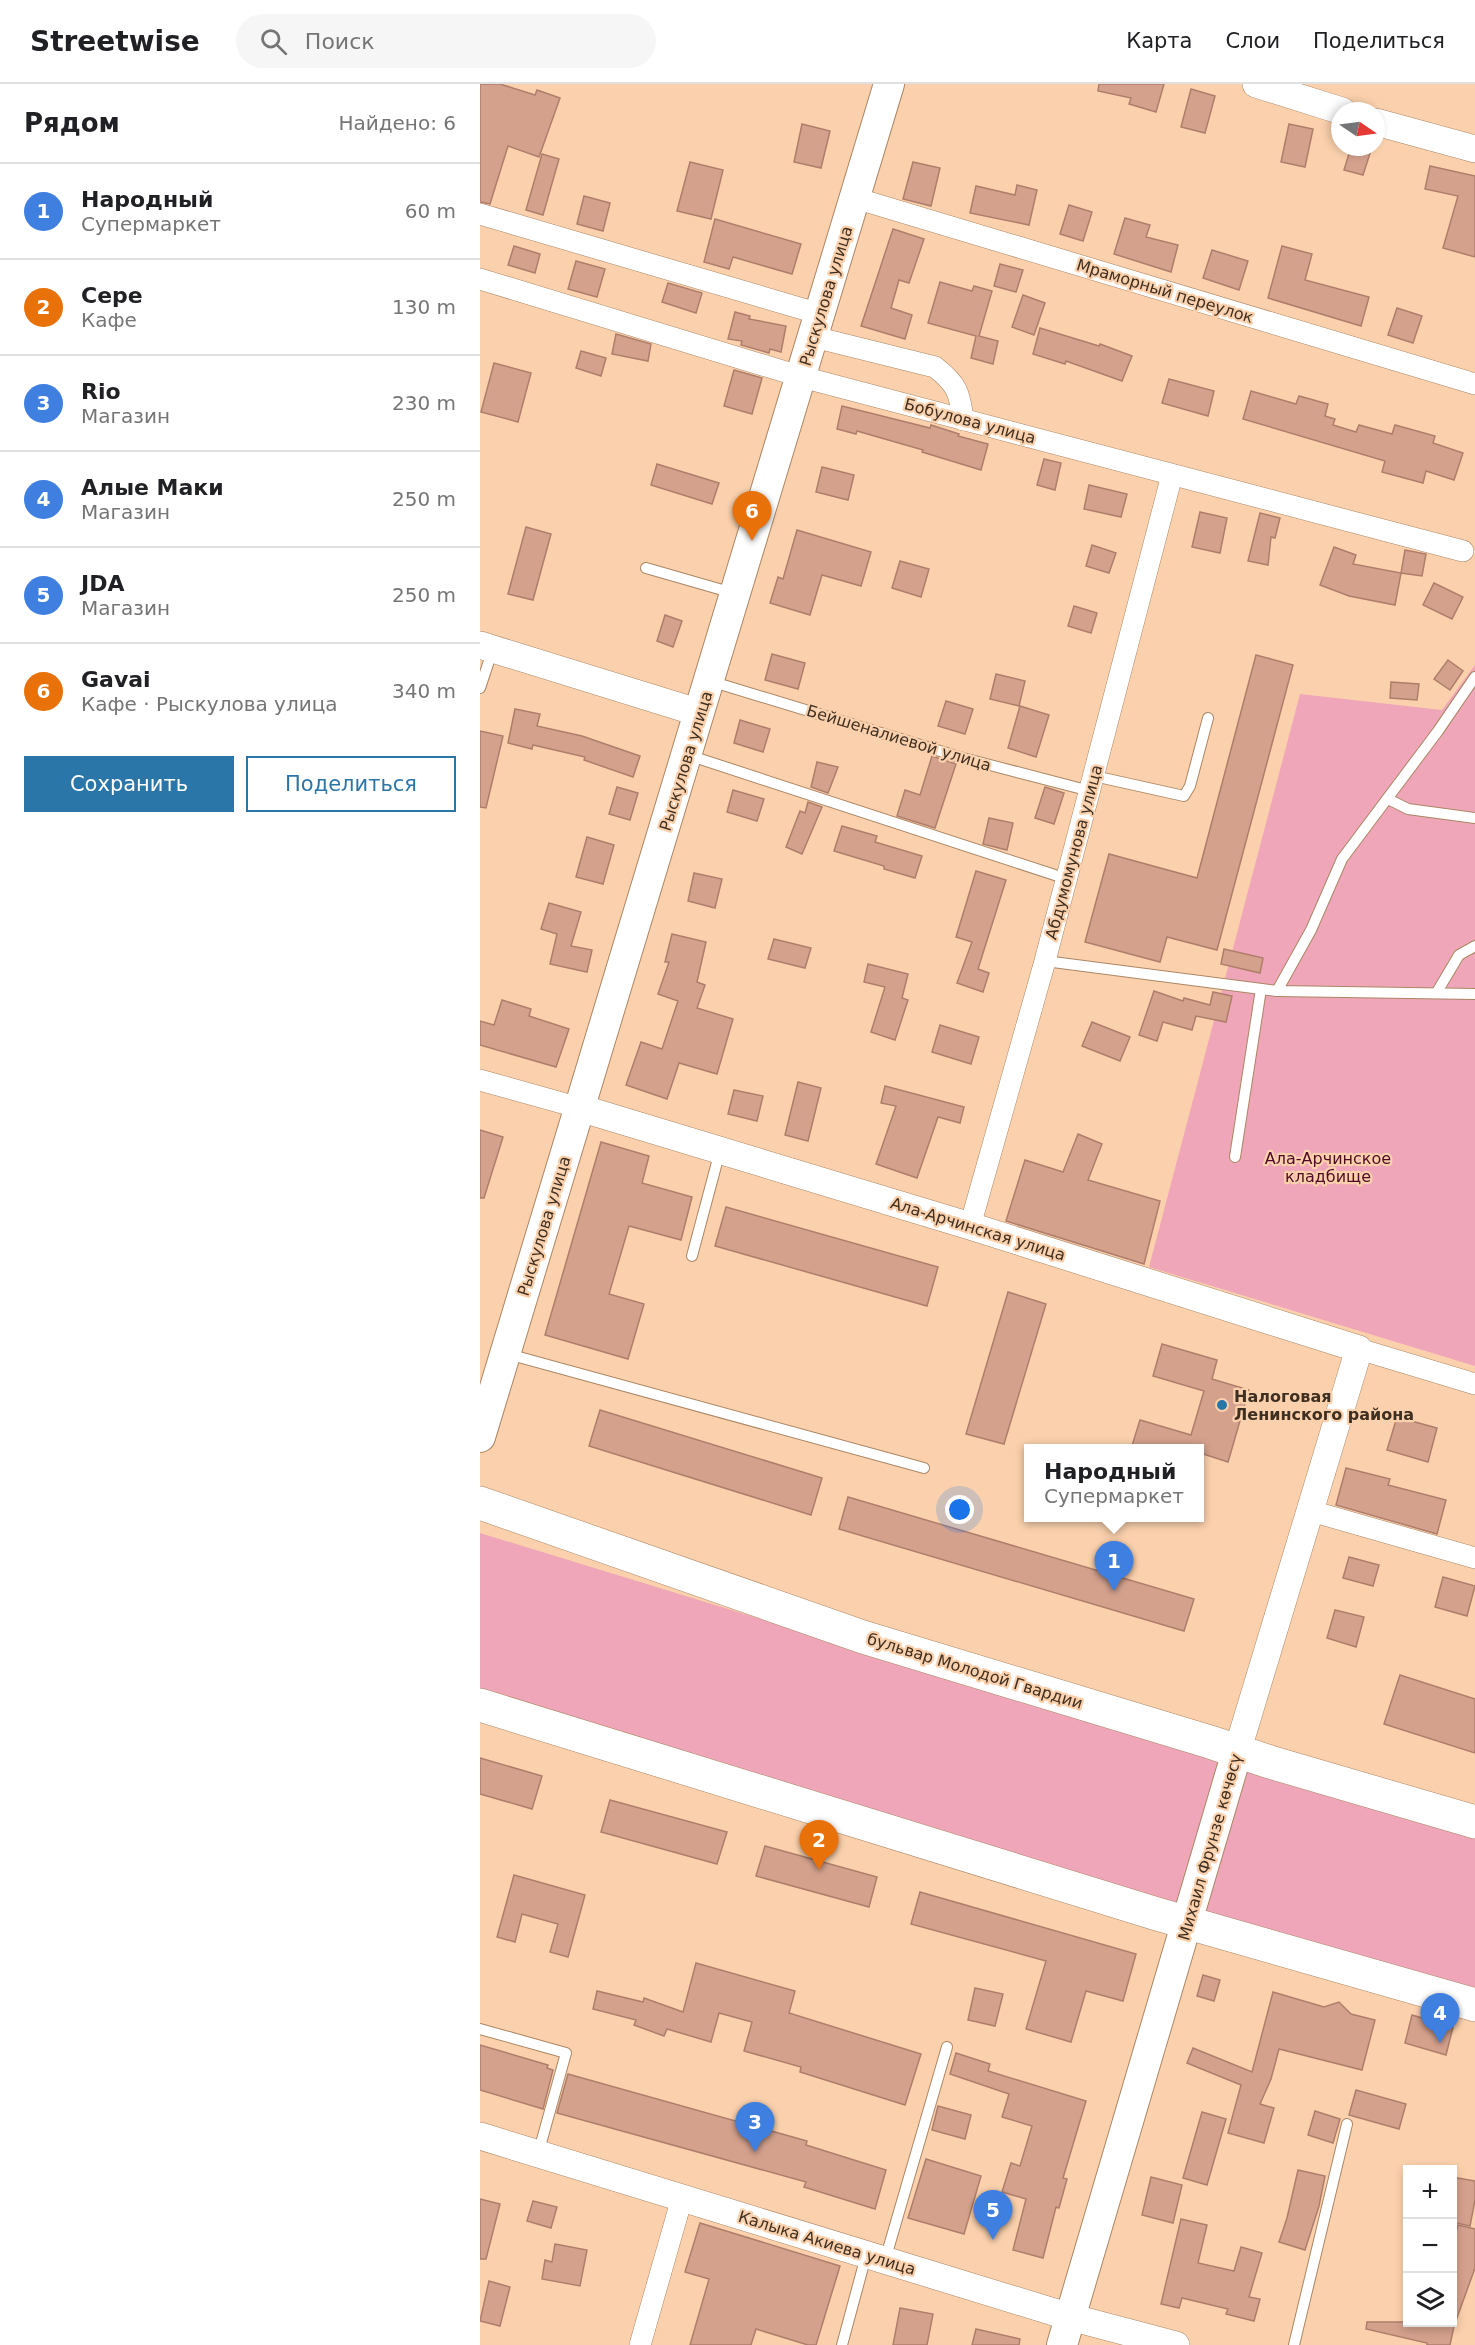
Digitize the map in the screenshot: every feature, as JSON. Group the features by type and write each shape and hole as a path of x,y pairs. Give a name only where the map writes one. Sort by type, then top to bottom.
{"main road":[{"name":"Рыскулова улица","path":"480,1437 889,84"},
{"name":"бульвар Молодой Гвардии","path":"480,1503 863,1637 1237,1752 1475,1822"},
{"path":"480,1705 1188,1923 1475,2005"},
{"name":"Михаил Фрунзе көчөсү","path":"1066,2331 1237,1752"}],"street":[{"path":"1256,84 1331,107"},
{"path":"1269,84 1296,96"},
{"path":"1385,124 1475,149"},
{"name":"Мраморный переулок","path":"855,198 1475,384"},
{"path":"480,214 817,325 935,367 950,378 961,396 963,420"},
{"name":"Бобулова улица","path":"480,279 802,376 1172,476 1463,550"},
{"name":"Абдумомунова улица","path":"970,1226 1045,961 1172,476"},
{"path":"486,647 700,713"},
{"name":"Ала-Арчинская улица","path":"480,1080 970,1226 1475,1384"},
{"name":"Михаил Фрунзе көчөсү","path":"1237,1752 1359,1349"},
{"path":"1311,1511 1475,1558"},
{"name":"Калыка Акиева улица","path":"480,2136 876,2258 1066,2331 1176,2345"},
{"path":"640,2345 682,2198"}],"lane":[{"path":"646,568 736,594"},
{"path":"480,688 486,647"},
{"path":"1277,991 1311,930 1342,859 1388,799 1475,676"},
{"name":"Бейшеналиевой улица","path":"710,681 963,758 1092,784 1184,796 1190,786 1208,718"},
{"path":"687,754 1067,879"},
{"path":"1388,799 1408,809 1475,818"},
{"path":"1437,992 1459,955 1475,946"},
{"path":"1045,961 1277,991 1475,994"},
{"path":"1235,1157 1261,989"},
{"path":"692,1256 720,1151"},
{"path":"505,1354 924,1468"},
{"path":"480,2029 566,2053 538,2154"},
{"path":"842,2345 876,2258 947,2047"},
{"path":"1294,2345 1347,2124"}],"green space":[{"name":"Ала-Арчинское кладбище","path":"1475,665 1475,1366 1149,1267 1300,694 1442,710"},
{"path":"480,1533 1224,1761 1178,1911 480,1697"},
{"path":"1247,1768 1475,1838 1475,2002 1203,1919"}],"building":[{"path":"480,84 500,84 535,95 537,90 560,98 539,157 508,146 490,204 480,202"},
{"path":"1099,84 1164,84 1156,112 1129,104 1131,98 1098,91"},
{"path":"1191,89 1215,96 1205,133 1181,127"},
{"path":"802,124 830,131 821,168 794,162"},
{"path":"1289,124 1313,129 1305,167 1281,162"},
{"path":"542,154 559,159 543,215 526,210"},
{"path":"1348,156 1369,156 1363,175 1344,170"},
{"path":"690,162 723,170 711,219 677,211"},
{"path":"913,162 940,168 931,206 903,199"},
{"path":"1430,166 1475,176 1475,257 1443,248 1458,196 1425,189"},
{"path":"1017,185 1037,190 1029,225 970,213 976,186 1015,195"},
{"path":"584,196 610,203 603,231 577,224"},
{"path":"1069,205 1092,212 1083,241 1060,234"},
{"path":"1125,218 1150,225 1146,237 1178,245 1171,272 1114,254"},
{"path":"715,219 801,244 792,274 733,257 729,269 704,262"},
{"path":"893,229 924,239 909,283 899,280 891,308 912,315 905,339 861,326"},
{"path":"514,246 540,254 535,273 508,265"},
{"path":"1282,246 1312,254 1305,280 1369,297 1361,326 1268,298"},
{"path":"1212,250 1248,261 1239,290 1203,278"},
{"path":"576,261 605,269 597,297 568,289"},
{"path":"1000,264 1023,270 1016,292 994,286"},
{"path":"940,282 972,291 974,286 992,291 979,336 998,341 993,364 971,358 976,336 928,323"},
{"path":"668,283 702,293 696,313 662,302"},
{"path":"1023,295 1045,303 1034,335 1012,327"},
{"path":"1397,308 1422,316 1413,343 1388,335"},
{"path":"735,312 750,316 749,319 786,326 781,352 770,349 769,353 741,345 742,341 728,339"},
{"path":"1040,328 1099,346 1100,344 1132,356 1122,381 1066,361 1065,364 1033,354"},
{"path":"616,334 651,344 648,361 612,354"},
{"path":"581,351 606,358 601,376 576,368"},
{"path":"494,363 531,373 518,422 481,412"},
{"path":"734,370 762,378 752,414 724,406"},
{"path":"1169,379 1214,391 1208,416 1162,403"},
{"path":"1251,391 1296,404 1299,396 1328,404 1325,416 1335,419 1333,425 1356,432 1359,425 1392,434 1395,425 1435,436 1433,443 1463,453 1454,480 1426,471 1423,483 1382,472 1385,461 1243,419"},
{"path":"842,406 930,428 931,425 959,434 958,436 988,444 981,470 857,431 856,434 837,429"},
{"path":"1044,459 1061,463 1055,490 1037,485"},
{"path":"657,464 719,483 712,504 651,485"},
{"path":"822,467 854,475 848,500 816,492"},
{"path":"1089,485 1127,494 1121,517 1084,509"},
{"path":"1200,512 1227,518 1220,553 1192,547"},
{"path":"1260,513 1280,518 1275,538 1271,537 1268,565 1248,561"},
{"path":"526,527 551,534 533,600 508,594"},
{"path":"797,530 871,552 861,586 822,575 810,615 770,603 778,577 783,579"},
{"path":"1092,545 1116,553 1109,573 1086,566"},
{"path":"1334,547 1356,555 1353,564 1401,573 1395,605 1349,596 1320,585"},
{"path":"1405,550 1426,554 1422,576 1401,573"},
{"path":"900,561 929,569 921,597 892,588"},
{"path":"1434,583 1463,597 1452,619 1423,605"},
{"path":"1074,606 1097,613 1091,633 1068,626"},
{"path":"665,615 682,621 673,647 657,641"},
{"path":"772,654 805,663 798,689 765,680"},
{"path":"1256,655 1293,665 1217,950 1167,937 1160,962 1085,942 1109,854 1197,878"},
{"path":"1448,660 1463,671 1450,690 1434,679"},
{"path":"996,674 1025,681 1019,706 990,699"},
{"path":"1391,682 1419,684 1417,700 1390,698"},
{"path":"946,701 973,709 965,734 938,726"},
{"path":"1020,706 1049,715 1036,757 1008,748"},
{"path":"515,709 540,714 537,726 582,736 640,756 633,777 584,760 585,757 533,745 532,749 508,743"},
{"path":"740,720 770,729 763,752 734,743"},
{"path":"480,731 503,736 486,808 480,807"},
{"path":"932,756 956,764 935,828 897,816 905,790 920,795"},
{"path":"817,762 838,767 828,793 811,787"},
{"path":"617,787 638,793 630,820 609,814"},
{"path":"1045,787 1064,793 1054,824 1035,818"},
{"path":"733,790 764,799 757,821 727,812"},
{"path":"808,802 822,807 802,854 786,847 800,811 805,813"},
{"path":"989,818 1013,823 1007,850 983,844"},
{"path":"842,826 877,836 875,842 922,856 915,878 834,851"},
{"path":"587,837 614,845 603,884 576,877"},
{"path":"976,871 1006,880 978,969 989,973 983,992 957,983 972,942 956,937"},
{"path":"694,873 722,879 715,908 688,901"},
{"path":"549,903 581,912 571,946 592,950 587,972 550,964 557,934 541,929"},
{"path":"672,934 706,942 697,982 705,985 697,1008 733,1019 717,1074 679,1063 667,1099 626,1085 641,1042 662,1049 678,1001 658,994 669,962 665,962"},
{"path":"774,939 811,948 805,968 768,959"},
{"path":"1224,949 1263,958 1260,973 1221,964"},
{"path":"868,964 908,974 902,998 908,1000 895,1040 871,1032 885,987 864,982"},
{"path":"1154,991 1183,1001 1184,998 1210,1005 1213,992 1232,996 1226,1022 1196,1016 1192,1030 1163,1022 1157,1041 1139,1035"},
{"path":"502,1000 531,1009 529,1016 569,1029 556,1067 480,1045 480,1021 494,1025"},
{"path":"1092,1022 1130,1037 1120,1061 1082,1046"},
{"path":"940,1025 979,1037 971,1064 932,1052"},
{"path":"798,1082 821,1088 808,1141 785,1135"},
{"path":"885,1086 964,1107 960,1123 938,1117 917,1178 876,1164 896,1106 881,1103"},
{"path":"734,1090 763,1096 757,1121 728,1114"},
{"path":"480,1130 503,1137 484,1198 480,1198"},
{"path":"1078,1134 1102,1144 1088,1180 1160,1201 1144,1264 1006,1221 1025,1160 1063,1172"},
{"path":"601,1142 649,1156 642,1183 692,1197 681,1240 629,1226 609,1294 644,1304 628,1359 545,1335"},
{"path":"726,1207 938,1267 927,1306 715,1246"},
{"path":"1008,1292 1046,1304 1004,1444 966,1434"},
{"name":"Налоговая Ленинского района","path":"1162,1344 1217,1360 1212,1379 1249,1390 1228,1462 1204,1454 1204,1444 1133,1444 1140,1420 1191,1435 1204,1391 1153,1376"},
{"path":"600,1410 822,1478 811,1515 589,1446"},
{"path":"1397,1417 1437,1428 1428,1462 1387,1450"},
{"path":"1346,1468 1390,1479 1388,1485 1446,1500 1437,1534 1336,1505"},
{"path":"848,1497 1194,1599 1184,1631 839,1529"},
{"path":"1349,1557 1379,1565 1373,1586 1343,1578"},
{"path":"1443,1577 1475,1586 1467,1616 1435,1607"},
{"path":"1335,1610 1364,1617 1356,1647 1327,1638"},
{"path":"1400,1675 1475,1699 1475,1753 1384,1724"},
{"path":"480,1758 542,1776 532,1809 480,1794"},
{"path":"610,1800 727,1832 717,1864 601,1832"},
{"path":"765,1846 877,1877 869,1907 756,1876"},
{"path":"514,1875 585,1895 568,1957 550,1952 558,1924 522,1914 515,1942 497,1937"},
{"path":"920,1892 1136,1954 1123,2001 1086,1991 1071,2042 1026,2029 1046,1961 911,1924"},
{"path":"696,1963 795,1991 789,2013 921,2054 905,2105 800,2072 801,2067 744,2051 752,2022 719,2013 711,2042 667,2029 664,2036 634,2025 636,2020 593,2009 597,1991 643,2002 644,1998 683,2012"},
{"path":"1203,1975 1220,1980 1214,2001 1197,1996"},
{"path":"975,1988 1003,1994 995,2026 968,2020"},
{"path":"1273,1992 1324,2007 1339,2002 1351,2014 1375,2020 1362,2070 1279,2049 1271,2079 1260,2104 1274,2108 1264,2143 1228,2133 1241,2085 1187,2063 1193,2048 1252,2072"},
{"path":"1412,2015 1453,2027 1446,2055 1405,2043"},
{"path":"480,2045 548,2065 547,2068 553,2070 543,2109 480,2090"},
{"path":"956,2053 990,2064 988,2071 1086,2101 1063,2178 1067,2179 1059,2208 1056,2207 1043,2258 1013,2250 1026,2199 1002,2192 1011,2163 1020,2166 1032,2126 1002,2117 1009,2094 950,2074"},
{"path":"568,2074 807,2141 806,2145 886,2170 875,2209 804,2187 806,2182 557,2113"},
{"path":"1356,2090 1406,2104 1399,2129 1349,2115"},
{"path":"938,2106 971,2115 965,2139 932,2130"},
{"path":"1315,2111 1340,2119 1333,2143 1308,2135"},
{"path":"1202,2112 1226,2119 1207,2185 1183,2178"},
{"path":"926,2159 981,2176 964,2234 908,2218"},
{"path":"1298,2170 1325,2176 1319,2206 1305,2250 1279,2242"},
{"path":"1151,2177 1182,2185 1173,2223 1142,2215"},
{"path":"1457,2178 1475,2181 1475,2200 1470,2226 1457,2223"},
{"path":"480,2199 500,2204 486,2259 480,2259"},
{"path":"533,2201 557,2207 551,2228 527,2221"},
{"path":"1181,2219 1207,2225 1198,2263 1234,2271 1241,2247 1262,2253 1249,2297 1260,2299 1254,2321 1226,2314 1228,2309 1182,2298 1179,2308 1161,2304"},
{"path":"700,2223 840,2266 816,2345 808,2345 756,2329 751,2345 690,2345 709,2279 685,2272"},
{"path":"1458,2225 1475,2229 1475,2268 1457,2318 1457,2273"},
{"path":"555,2244 587,2250 580,2286 542,2279 545,2260 552,2262"},
{"path":"489,2281 510,2287 500,2326 480,2321"},
{"path":"900,2308 933,2314 927,2345 893,2345"},
{"path":"1367,2322 1403,2322 1403,2327 1454,2327 1450,2345 1427,2345 1427,2343 1366,2329"},
{"path":"976,2329 1020,2339 1019,2345 972,2345"}],"place":[{"name":"Gavai","path":"752,541"},
{"name":"Налоговая Ленинского района","path":"1222,1405"},
{"name":"Народный","path":"1114,1591"},
{"name":"Сере","path":"819,1870"},
{"name":"Алые Маки","path":"1440,2043"},
{"name":"Rio","path":"755,2152"},
{"name":"JDA","path":"993,2240"}]}
